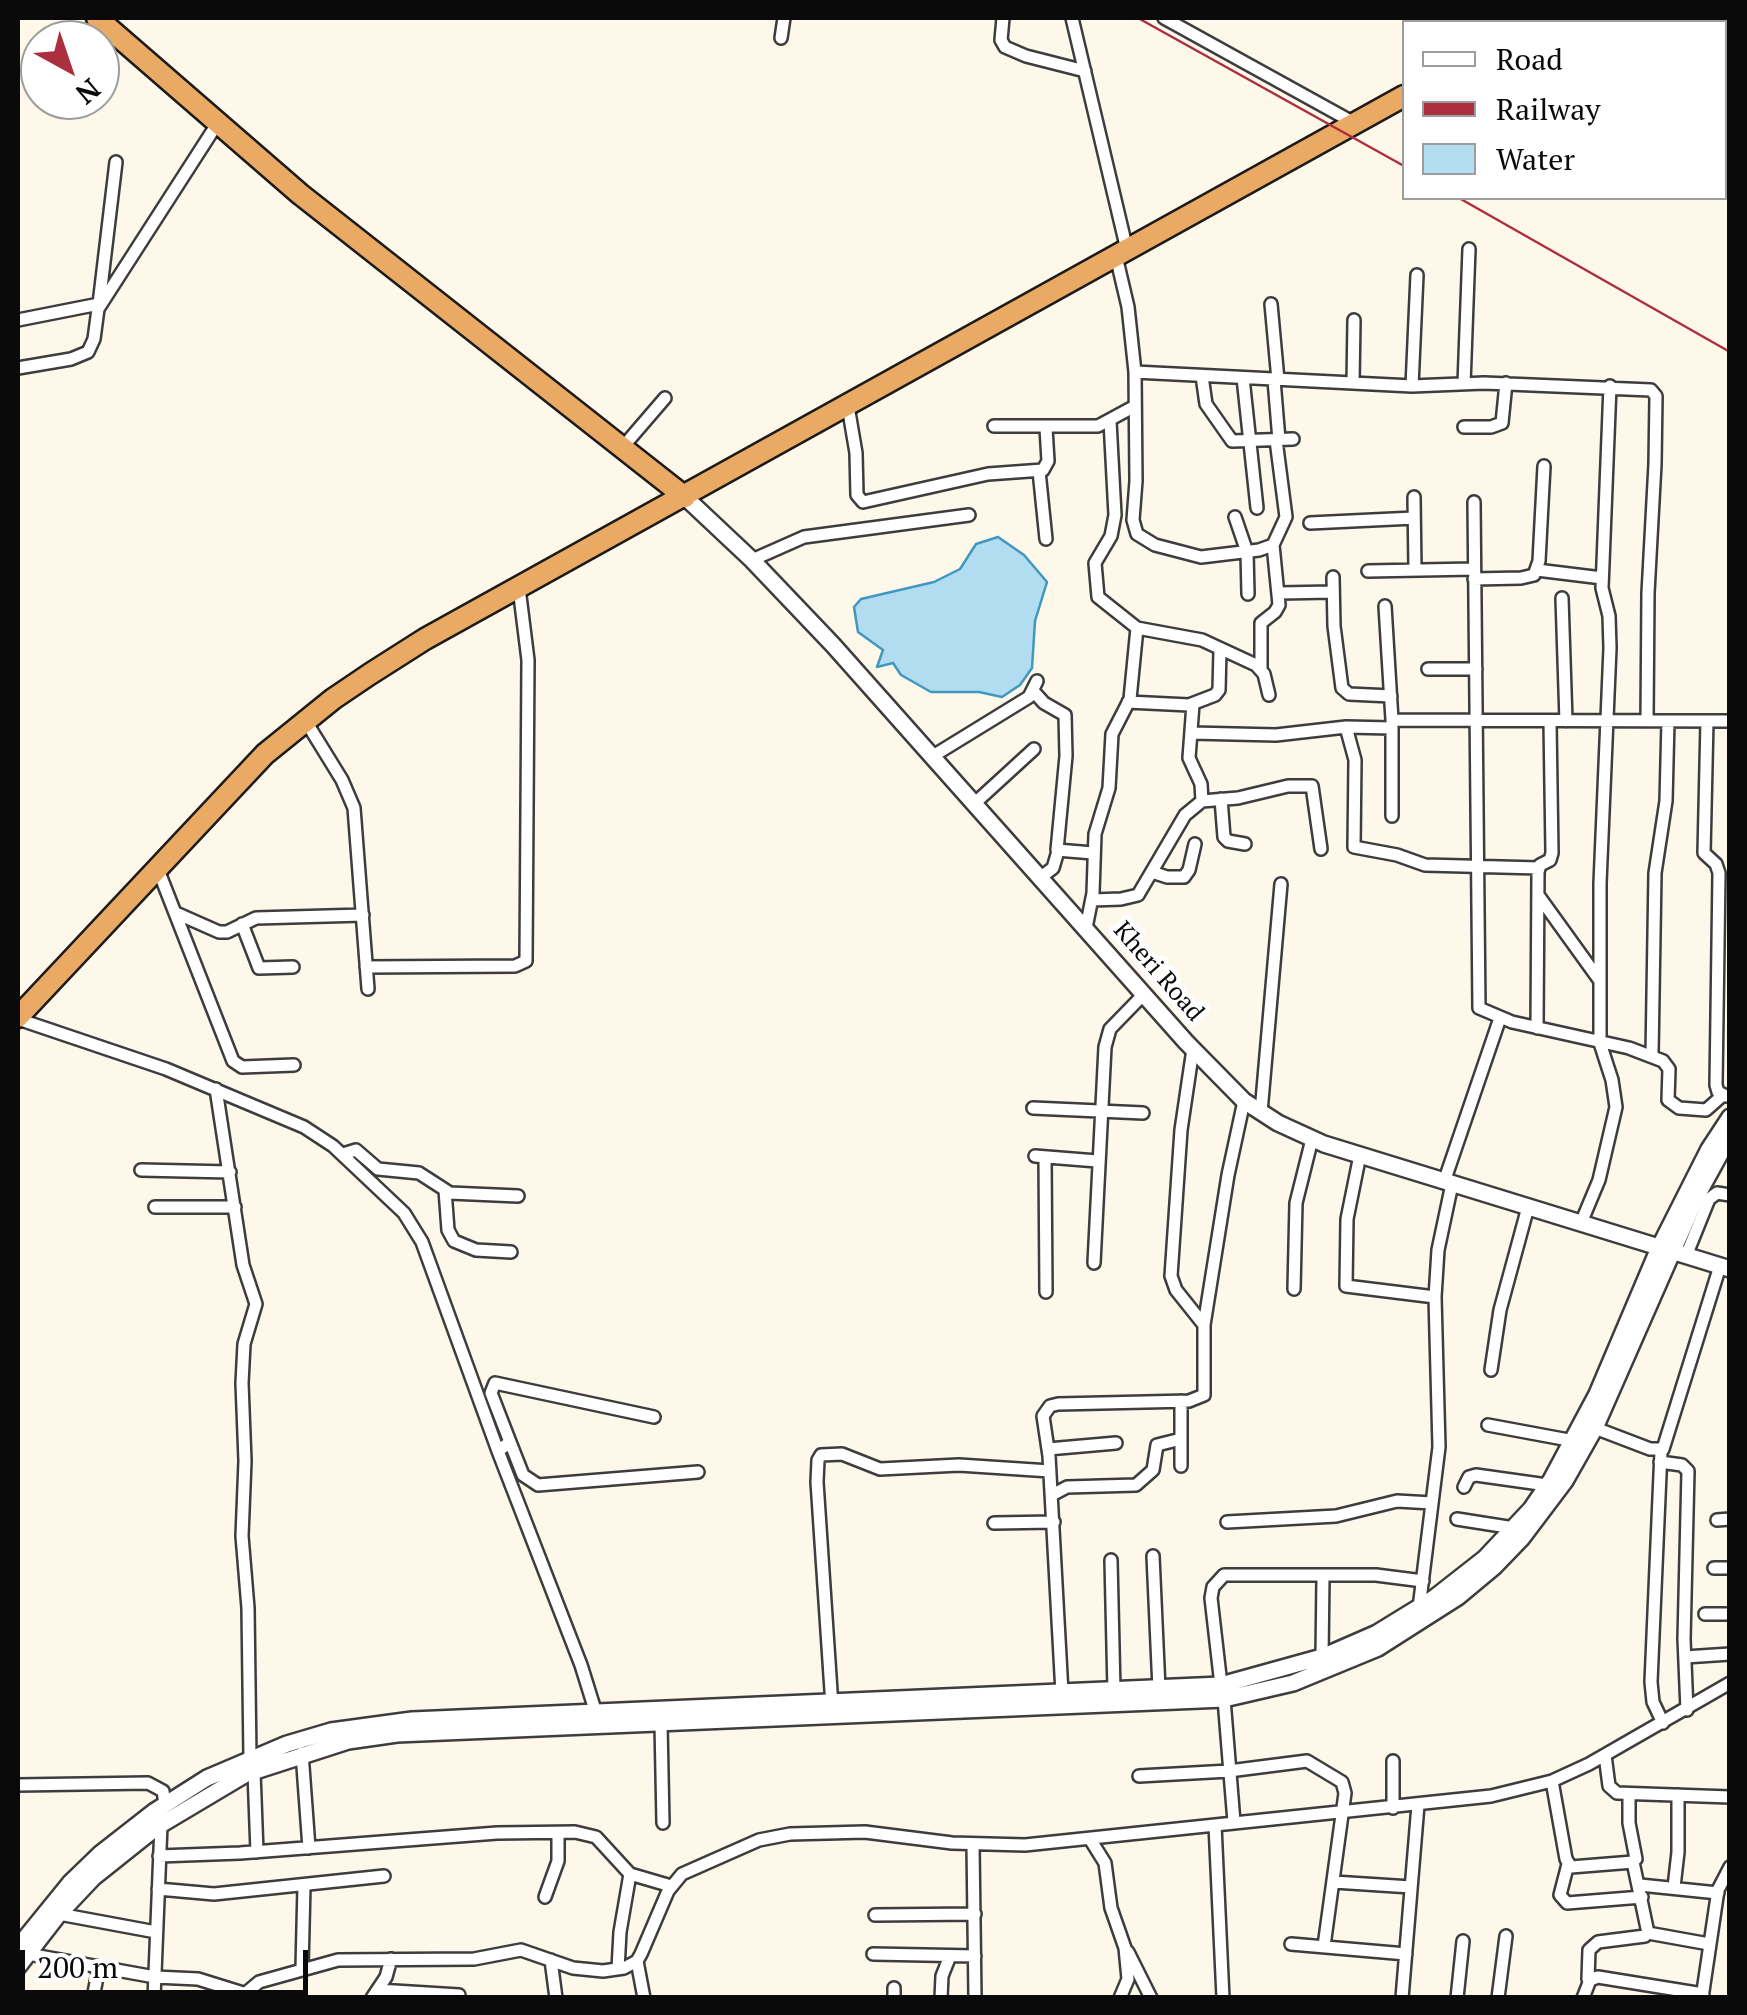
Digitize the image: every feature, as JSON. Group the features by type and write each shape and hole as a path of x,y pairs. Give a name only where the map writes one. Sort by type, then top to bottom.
{"highway":[{"path":"96,18 327,216 685,497"},
{"path":"21,1013 242,776 305,720 425,640 1402,97"}],"street":[{"path":"781,38 784,18"},
{"path":"1003,18 1000,40 1005,47 1085,71"},
{"path":"1072,18 1122,253 1134,372 1136,481 1132,520 1136,534 1154,545 1201,557 1273,545"},
{"path":"1164,18 1356,124"},
{"path":"18,320 98,306 217,124"},
{"path":"18,368 71,359 88,352 94,338 116,162"},
{"path":"1464,384 1469,249"},
{"path":"1412,386 1417,275"},
{"path":"1268,694 1261,668 1261,623 1278,609 1273,545 1286,518 1277,440 1271,304"},
{"path":"1353,383 1354,320"},
{"path":"1134,372 1412,386 1506,383 1645,388 1656,396 1647,722"},
{"path":"1202,376 1206,404 1232,441 1293,439"},
{"path":"1244,378 1257,508"},
{"path":"1464,428 1491,428 1502,423 1506,383"},
{"path":"1581,1223 1599,1180 1616,1107 1600,1043 1610,626 1602,578 1610,386"},
{"path":"622,448 664,398"},
{"path":"848,406 860,501 1008,470 1039,471 1046,468 1048,461 1046,428"},
{"path":"994,426 1098,426 1135,406"},
{"path":"1110,421 1115,514 1111,536 1096,558 1095,586 1102,601 1137,628 1194,638 1261,668"},
{"path":"1368,571 1415,570 1530,578 1537,570 1544,466"},
{"path":"1039,471 1046,539"},
{"name":"Kheri Road","path":"685,497 752,560 1244,1101 1312,1139 1725,1268"},
{"path":"1414,497 1415,570"},
{"path":"1474,502 1478,1004 1483,1012 1500,1018 1652,1056 1668,1064 1666,1093 1673,1105 1697,1112 1726,1096 1716,1085 1718,874 1716,864 1704,853 1707,722"},
{"path":"752,560 804,536 970,515"},
{"path":"1235,517 1246,552 1248,594"},
{"path":"1310,522 1414,518"},
{"path":"1537,570 1602,578"},
{"path":"1333,577 1342,688 1348,694 1390,696"},
{"path":"366,967 515,966 526,961 528,660 519,588"},
{"path":"1279,594 1333,592"},
{"path":"1562,598 1566,721"},
{"path":"1385,606 1392,724 1392,816"},
{"path":"1086,928 1092,900 1093,853 1110,788 1112,734 1128,702 1137,628"},
{"path":"1128,702 1193,704 1218,694 1220,650"},
{"path":"1428,669 1476,668"},
{"path":"933,756 1035,686 1044,703 1065,715 1066,756 1058,851 1053,868 1041,876"},
{"path":"1193,704 1190,763 1201,784 1202,802"},
{"path":"305,720 342,780 354,808 368,989"},
{"path":"1652,1056 1655,873 1666,802 1668,721"},
{"path":"1192,733 1276,735 1346,726 1477,722 1730,722"},
{"path":"1346,726 1356,760 1354,847 1425,865 1538,868 1550,860 1552,853 1550,722"},
{"path":"976,803 1034,749"},
{"path":"1092,900 1132,898 1143,890 1185,815 1202,802 1288,786 1312,786 1321,850"},
{"path":"1221,799 1224,837 1228,842 1245,844"},
{"path":"1152,872 1184,876 1195,844"},
{"path":"1058,851 1093,853"},
{"path":"157,866 233,1061 242,1068 294,1065"},
{"path":"1537,1028 1538,868"},
{"path":"1261,1112 1282,884"},
{"path":"1538,895 1600,981"},
{"path":"176,912 219,932 266,917 363,915"},
{"path":"242,924 258,968 293,967"},
{"path":"1094,1263 1106,1038 1144,994"},
{"path":"21,1013 304,1126 346,1152 417,1232 503,1447 582,1665 596,1716"},
{"path":"1418,1608 1440,1421 1434,1297 1440,1238 1448,1183 1500,1018"},
{"path":"1193,1049 1181,1130 1172,1276 1176,1290 1204,1325"},
{"path":"216,1089 243,1265 256,1304 244,1344 242,1503 258,1852"},
{"path":"1062,1692 1054,1522 1043,1420 1050,1406 1196,1400 1204,1395 1204,1325 1244,1101"},
{"path":"1033,1108 1143,1113"},
{"path":"21,1956 90,1864 162,1816 308,1737 378,1723 832,1711 1222,1692 1293,1683 1347,1663 1406,1633 1458,1597 1522,1538 1566,1481 1595,1428 1670,1252 1708,1149 1730,1117"},
{"path":"252,1765 348,1741 397,1734 596,1716 661,1724 1062,1692 1222,1692 1322,1657 1378,1633 1418,1608 1485,1558 1514,1528 1574,1442 1730,1136"},
{"path":"1294,1289 1296,1204 1312,1139"},
{"path":"346,1152 356,1150 383,1170 419,1172 445,1190 518,1196"},
{"path":"1360,1155 1347,1219 1346,1286 1434,1297"},
{"path":"1046,1292 1040,1156 1097,1161"},
{"path":"140,1170 230,1172"},
{"path":"445,1190 448,1230 454,1242 476,1250 512,1252"},
{"path":"1670,1252 1709,1199 1717,1193 1730,1196"},
{"path":"155,1207 234,1206"},
{"path":"1492,1370 1502,1297 1528,1207"},
{"path":"1663,1724 1652,1702 1651,1682 1660,1457 1725,1268"},
{"path":"654,1417 496,1383 490,1393 503,1447 523,1475 538,1485 698,1472"},
{"path":"1180,1400 1181,1466"},
{"path":"1488,1425 1574,1442"},
{"path":"1595,1428 1688,1471 1687,1710"},
{"path":"1052,1495 1067,1487 1136,1485 1152,1470 1157,1445 1181,1439"},
{"path":"1048,1449 1116,1443"},
{"path":"832,1711 816,1482 821,1455 842,1454 880,1469 959,1465 1050,1471"},
{"path":"1464,1487 1469,1477 1476,1475 1547,1485"},
{"path":"1226,1522 1336,1516 1397,1500 1432,1503"},
{"path":"1457,1519 1514,1528"},
{"path":"994,1523 1054,1522"},
{"path":"1153,1556 1160,1689"},
{"path":"1111,1560 1114,1691"},
{"path":"1714,1568 1730,1568"},
{"path":"1234,1822 1211,1598 1218,1579 1224,1574 1241,1572 1323,1577 1376,1575 1423,1581"},
{"path":"1322,1657 1323,1577"},
{"path":"1706,1614 1730,1614"},
{"path":"1685,1658 1730,1654"},
{"path":"644,1998 636,1961 670,1886 690,1870 760,1840 790,1834 865,1832 973,1845 1025,1846 1492,1796 1552,1781 1605,1756 1730,1684"},
{"path":"661,1724 663,1823"},
{"path":"302,1754 309,1848"},
{"path":"1605,1756 1612,1791 1730,1798"},
{"path":"1393,1761 1394,1808"},
{"path":"1139,1776 1312,1762 1342,1782 1345,1793 1324,1946"},
{"path":"1552,1781 1568,1864 1560,1895 1567,1904 1674,1887 1718,1894"},
{"path":"18,1785 148,1782 163,1791 154,1998"},
{"path":"1629,1794 1629,1823 1636,1860"},
{"path":"1674,1887 1678,1795"},
{"path":"1402,1998 1418,1805"},
{"path":"21,1956 112,1861 162,1816"},
{"path":"1215,1825 1224,1998"},
{"path":"159,1856 497,1833 558,1833 596,1837 630,1874 670,1886"},
{"path":"546,1897 558,1861 558,1833"},
{"path":"1090,1839 1105,1863 1111,1908 1125,1948 1151,1998"},
{"path":"973,1845 975,1998"},
{"path":"1568,1864 1575,1868 1630,1860 1637,1868 1648,1934 1709,1944"},
{"path":"1645,1936 1598,1942 1589,1950 1588,1979 1702,1996 1718,1894 1730,1867"},
{"path":"618,1969 630,1874"},
{"path":"158,1888 214,1894 384,1876"},
{"path":"1334,1882 1411,1887"},
{"path":"302,1968 304,1886"},
{"path":"59,1914 156,1932"},
{"path":"875,1915 975,1914"},
{"path":"1498,1998 1506,1936"},
{"path":"1456,1998 1462,1941"},
{"path":"1291,1944 1406,1954"},
{"path":"1120,1998 1128,1979 1125,1948"},
{"path":"21,1956 154,1977 198,1979 242,1995 259,1982 338,1960 474,1959 520,1950 584,1970 618,1969 636,1961"},
{"path":"873,1954 975,1956"},
{"path":"941,1998 942,1976 950,1956"},
{"path":"375,1994 391,1959"},
{"path":"551,1960 556,1998"},
{"path":"94,1998 99,1967"},
{"path":"1583,1998 1594,1978"},
{"path":"375,1994 459,1994"}],"water":[{"path":"998,537 1024,555 1047,582 1035,621 1032,668 1020,685 1002,697 979,692 931,692 901,675 893,663 877,667 883,650 858,632 854,607 861,599 934,582 960,569 976,544"}],"railway":[{"path":"1138,18 1402,165"},
{"path":"1463,200 1730,352"}]}
